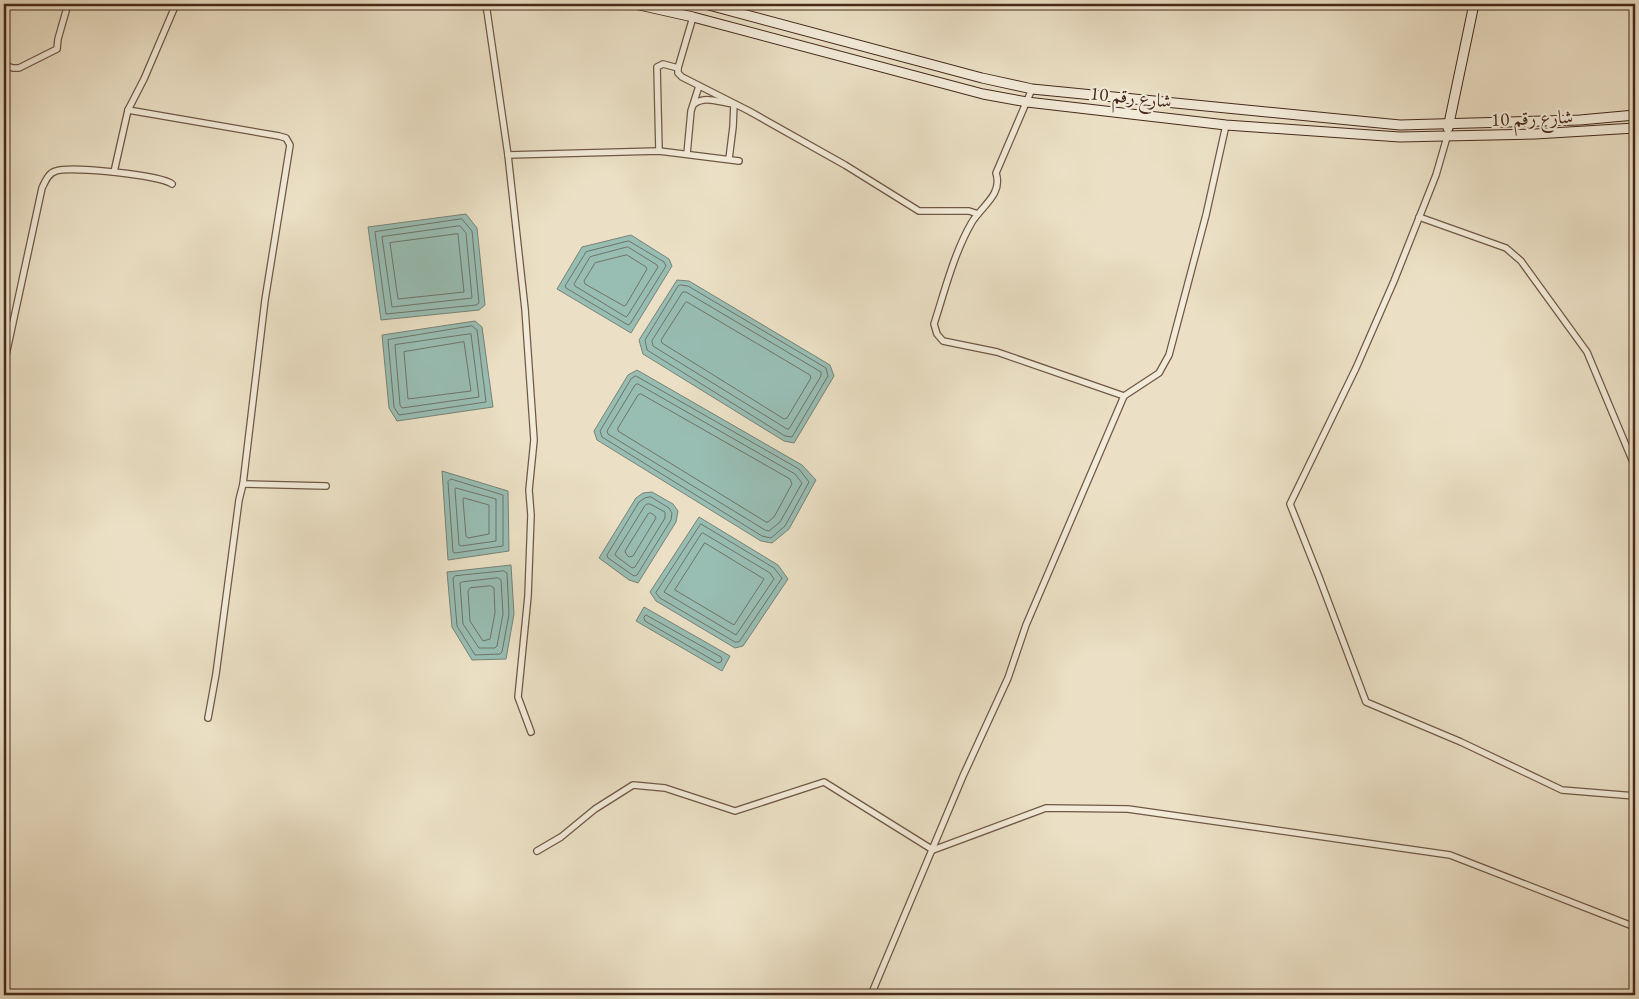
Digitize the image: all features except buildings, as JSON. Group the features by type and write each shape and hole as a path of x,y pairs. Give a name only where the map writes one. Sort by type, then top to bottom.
{"main road":[{"name":"شارع رقم 10","path":"635,4 983,94 1027,102 1226,125 1400,137 1581,132 1635,128"},
{"name":"شارع رقم 10","path":"705,4 982,78 1032,89 1400,125 1603,119 1635,115"},
{"path":"1447,137 1474,4"}],"street":[{"path":"4,65 19,68 57,48 68,4"},
{"path":"114,172 128,110 144,79 176,4"},
{"path":"486,4 508,154 525,309 534,440 529,490 531,515 528,596 518,698 531,732"},
{"path":"693,18 678,68 679,75 749,111 845,165 919,211 969,211 978,214"},
{"path":"659,151 657,67 663,64 678,68"},
{"path":"687,154 691,111 699,86"},
{"path":"1032,89 996,174 999,182 995,194 978,214 963,238 934,324 937,334 943,341 997,352 1124,396"},
{"path":"694,104 700,100 708,99 720,103 734,104"},
{"path":"729,159 734,104"},
{"path":"128,110 279,136 289,140 290,145 265,300 243,484 239,500 216,674 208,718"},
{"path":"871,995 963,776 1008,678 1026,625 1124,396 1159,373 1169,355 1206,215 1226,125"},
{"path":"1447,137 1436,174 1356,368 1290,504 1366,702 1461,742 1562,790 1635,796"},
{"path":"508,154 659,151 739,161"},
{"path":"4,369 42,188 50,173 64,169 114,172 162,179 172,184"},
{"path":"1419,217 1506,248 1521,260 1587,352 1635,467"},
{"path":"243,484 326,486"},
{"path":"537,851 561,837 595,808 633,785 665,788 735,811 824,782 933,850"},
{"path":"933,850 1046,808 1128,808 1450,855 1635,927"}],"water":[{"path":"466,214 477,228 485,305 479,310 381,320 368,227"},
{"path":"631,235 669,259 672,266 631,333 557,289 582,247"},
{"path":"677,280 689,281 830,365 834,376 794,443 784,441 643,354 639,340"},
{"path":"475,321 482,327 493,407 397,421 389,408 382,335"},
{"path":"637,370 802,465 816,480 789,529 772,543 761,541 597,440 594,431 628,375"},
{"path":"442,471 508,491 509,551 448,560"},
{"path":"652,492 673,504 678,511 676,522 638,583 629,580 599,558 636,498 643,493"},
{"path":"699,517 778,565 788,579 743,646 735,648 656,601 650,592"},
{"path":"511,565 514,614 506,659 472,660 452,627 447,572"},
{"path":"644,607 730,656 722,671 636,621"}]}
